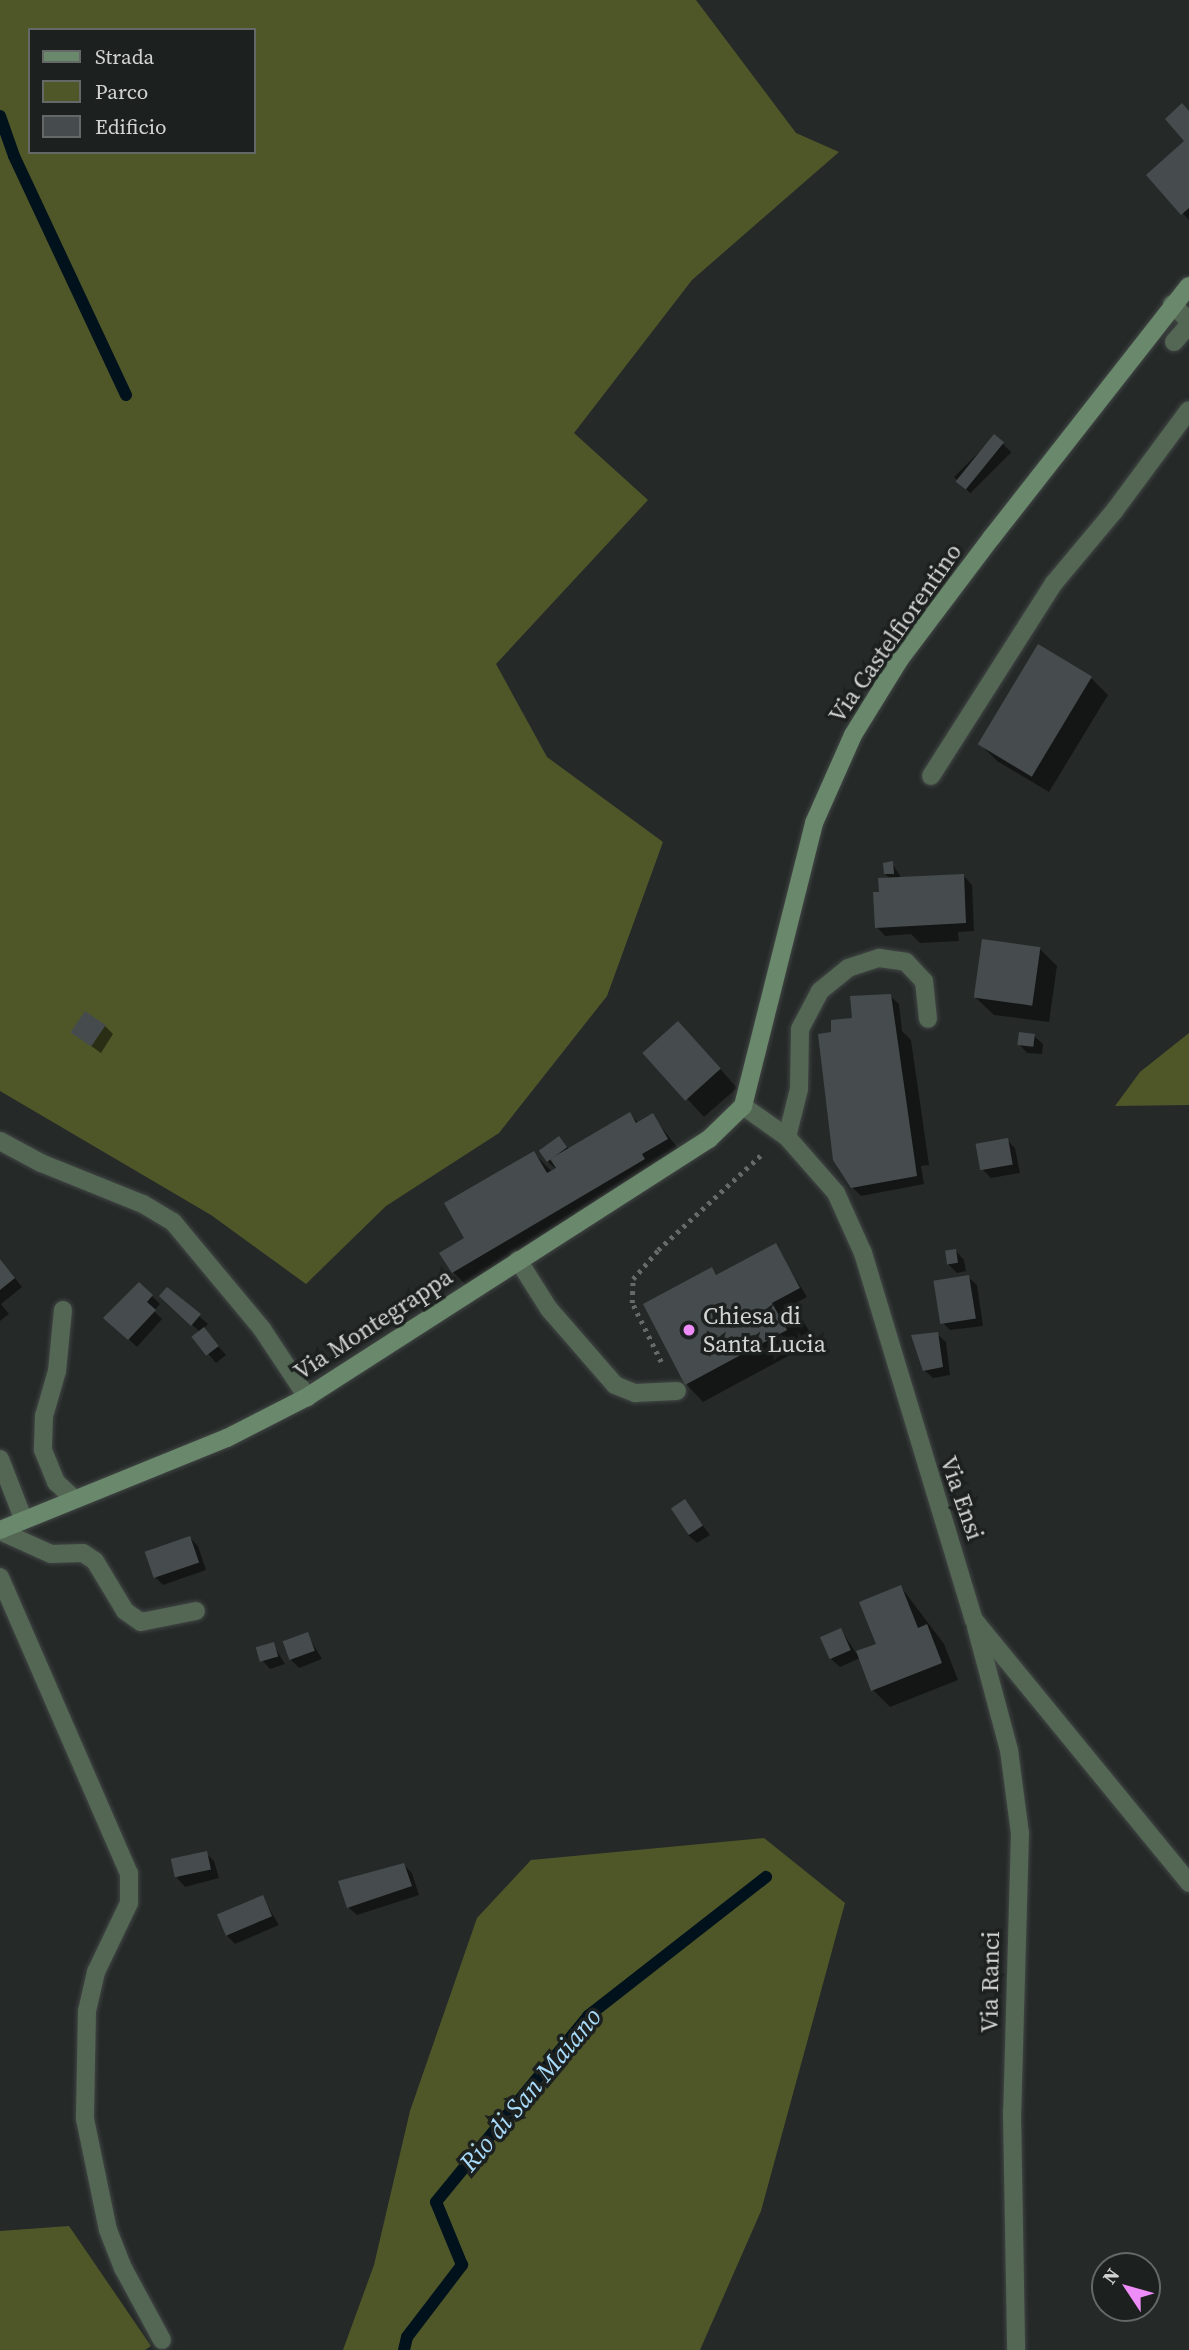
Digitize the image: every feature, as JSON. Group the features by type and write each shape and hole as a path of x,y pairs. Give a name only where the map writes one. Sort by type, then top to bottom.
{"street":[{"name":"Via Castelfiorentino","path":"743,1106 814,822 853,734 909,648 1172,304 1189,286"},
{"path":"1172,304 1189,323 1174,342"},
{"path":"931,776 1054,583 1115,510 1189,410"},
{"path":"787,1137 799,1089 800,1029 820,991 848,968 879,958 906,962 924,981 928,1019"},
{"name":"Via Ensi","path":"743,1106 787,1137 836,1193 863,1252 974,1620 1189,1883"},
{"name":"Via Montegrappa","path":"0,1531 23,1518 227,1438 307,1396 709,1139 743,1106"},
{"path":"0,1141 41,1163 144,1204 173,1222 262,1329 307,1396"},
{"path":"518,1260 549,1309 615,1385 635,1394 677,1391"},
{"path":"63,1310 57,1371 44,1416 43,1450 56,1482 74,1499"},
{"path":"0,1459 23,1518"},
{"path":"0,1531 51,1554 83,1553 95,1561 125,1611 141,1622 196,1611"},
{"path":"0,1577 129,1873 129,1903 96,1972 87,2010 85,2119 108,2231 123,2268 162,2340"},
{"name":"Via Ranci","path":"974,1620 1009,1750 1020,1833 1012,2112 1016,2350"}],"path":[{"path":"677,1391 632,1303 633,1279 658,1250 756,1164"}],"green space":[{"path":"0,0 696,0 796,133 839,152 692,280 574,433 648,500 496,664 547,757 663,842 607,996 499,1133 386,1206 306,1284 211,1215 0,1091"},
{"path":"1189,1033 1189,1105 1115,1106 1140,1072"},
{"path":"764,1838 845,1903 761,2211 700,2350 343,2350 374,2265 410,2111 477,1918 531,1860"},
{"path":"69,2226 151,2346 145,2350 0,2350 0,2231"}],"building":[{"path":"1182,103 1189,111 1189,208 1181,215 1146,175 1184,141 1165,119"},
{"path":"994,434 1004,442 966,490 956,481"},
{"path":"1038,644 1092,676 1032,777 978,744"},
{"path":"893,861 894,874 884,874 883,863"},
{"path":"964,874 966,923 875,928 873,892 879,892 878,878"},
{"path":"982,939 1040,947 1032,1006 974,997"},
{"path":"891,994 917,1176 851,1188 833,1160 818,1034 831,1032 831,1020 852,1018 850,996"},
{"path":"85,1011 106,1025 91,1047 70,1033"},
{"path":"678,1021 721,1069 685,1101 642,1053"},
{"path":"1019,1032 1035,1034 1033,1047 1017,1045"},
{"path":"630,1112 636,1123 653,1113 668,1139 642,1154 645,1159 452,1273 439,1253 464,1238 444,1203 534,1151 547,1173 556,1168 550,1159"},
{"path":"559,1136 567,1147 547,1162 539,1151"},
{"path":"1008,1138 1013,1165 980,1170 976,1144"},
{"path":"776,1243 800,1288 772,1303 787,1330 685,1385 643,1304 712,1267 716,1275"},
{"path":"956,1249 958,1263 947,1264 945,1251"},
{"path":"0,1259 15,1278 0,1290"},
{"path":"969,1275 976,1318 940,1324 933,1281"},
{"path":"139,1282 153,1295 147,1302 156,1310 128,1340 103,1318"},
{"path":"167,1287 201,1314 191,1326 159,1296"},
{"path":"204,1327 219,1346 206,1356 191,1337"},
{"path":"938,1332 943,1367 923,1371 911,1335"},
{"path":"685,1499 703,1526 689,1535 671,1509"},
{"path":"190,1536 199,1562 154,1578 145,1552"},
{"path":"901,1585 918,1628 927,1624 942,1663 871,1691 856,1651 876,1644 859,1602"},
{"path":"841,1628 851,1650 830,1659 820,1637"},
{"path":"308,1632 315,1651 289,1660 283,1641"},
{"path":"274,1642 278,1656 260,1662 256,1647"},
{"path":"207,1851 211,1870 175,1877 171,1859"},
{"path":"404,1863 412,1886 347,1908 338,1881"},
{"path":"263,1895 272,1916 226,1936 217,1915"}],"waterway":[{"path":"0,116 14,156 126,395"},
{"name":"Rio di San Maiano","path":"404,2350 407,2337 462,2265 436,2202 588,2016 766,1877"}],"place":[{"name":"Chiesa di Santa Lucia","path":"689,1330"}]}
